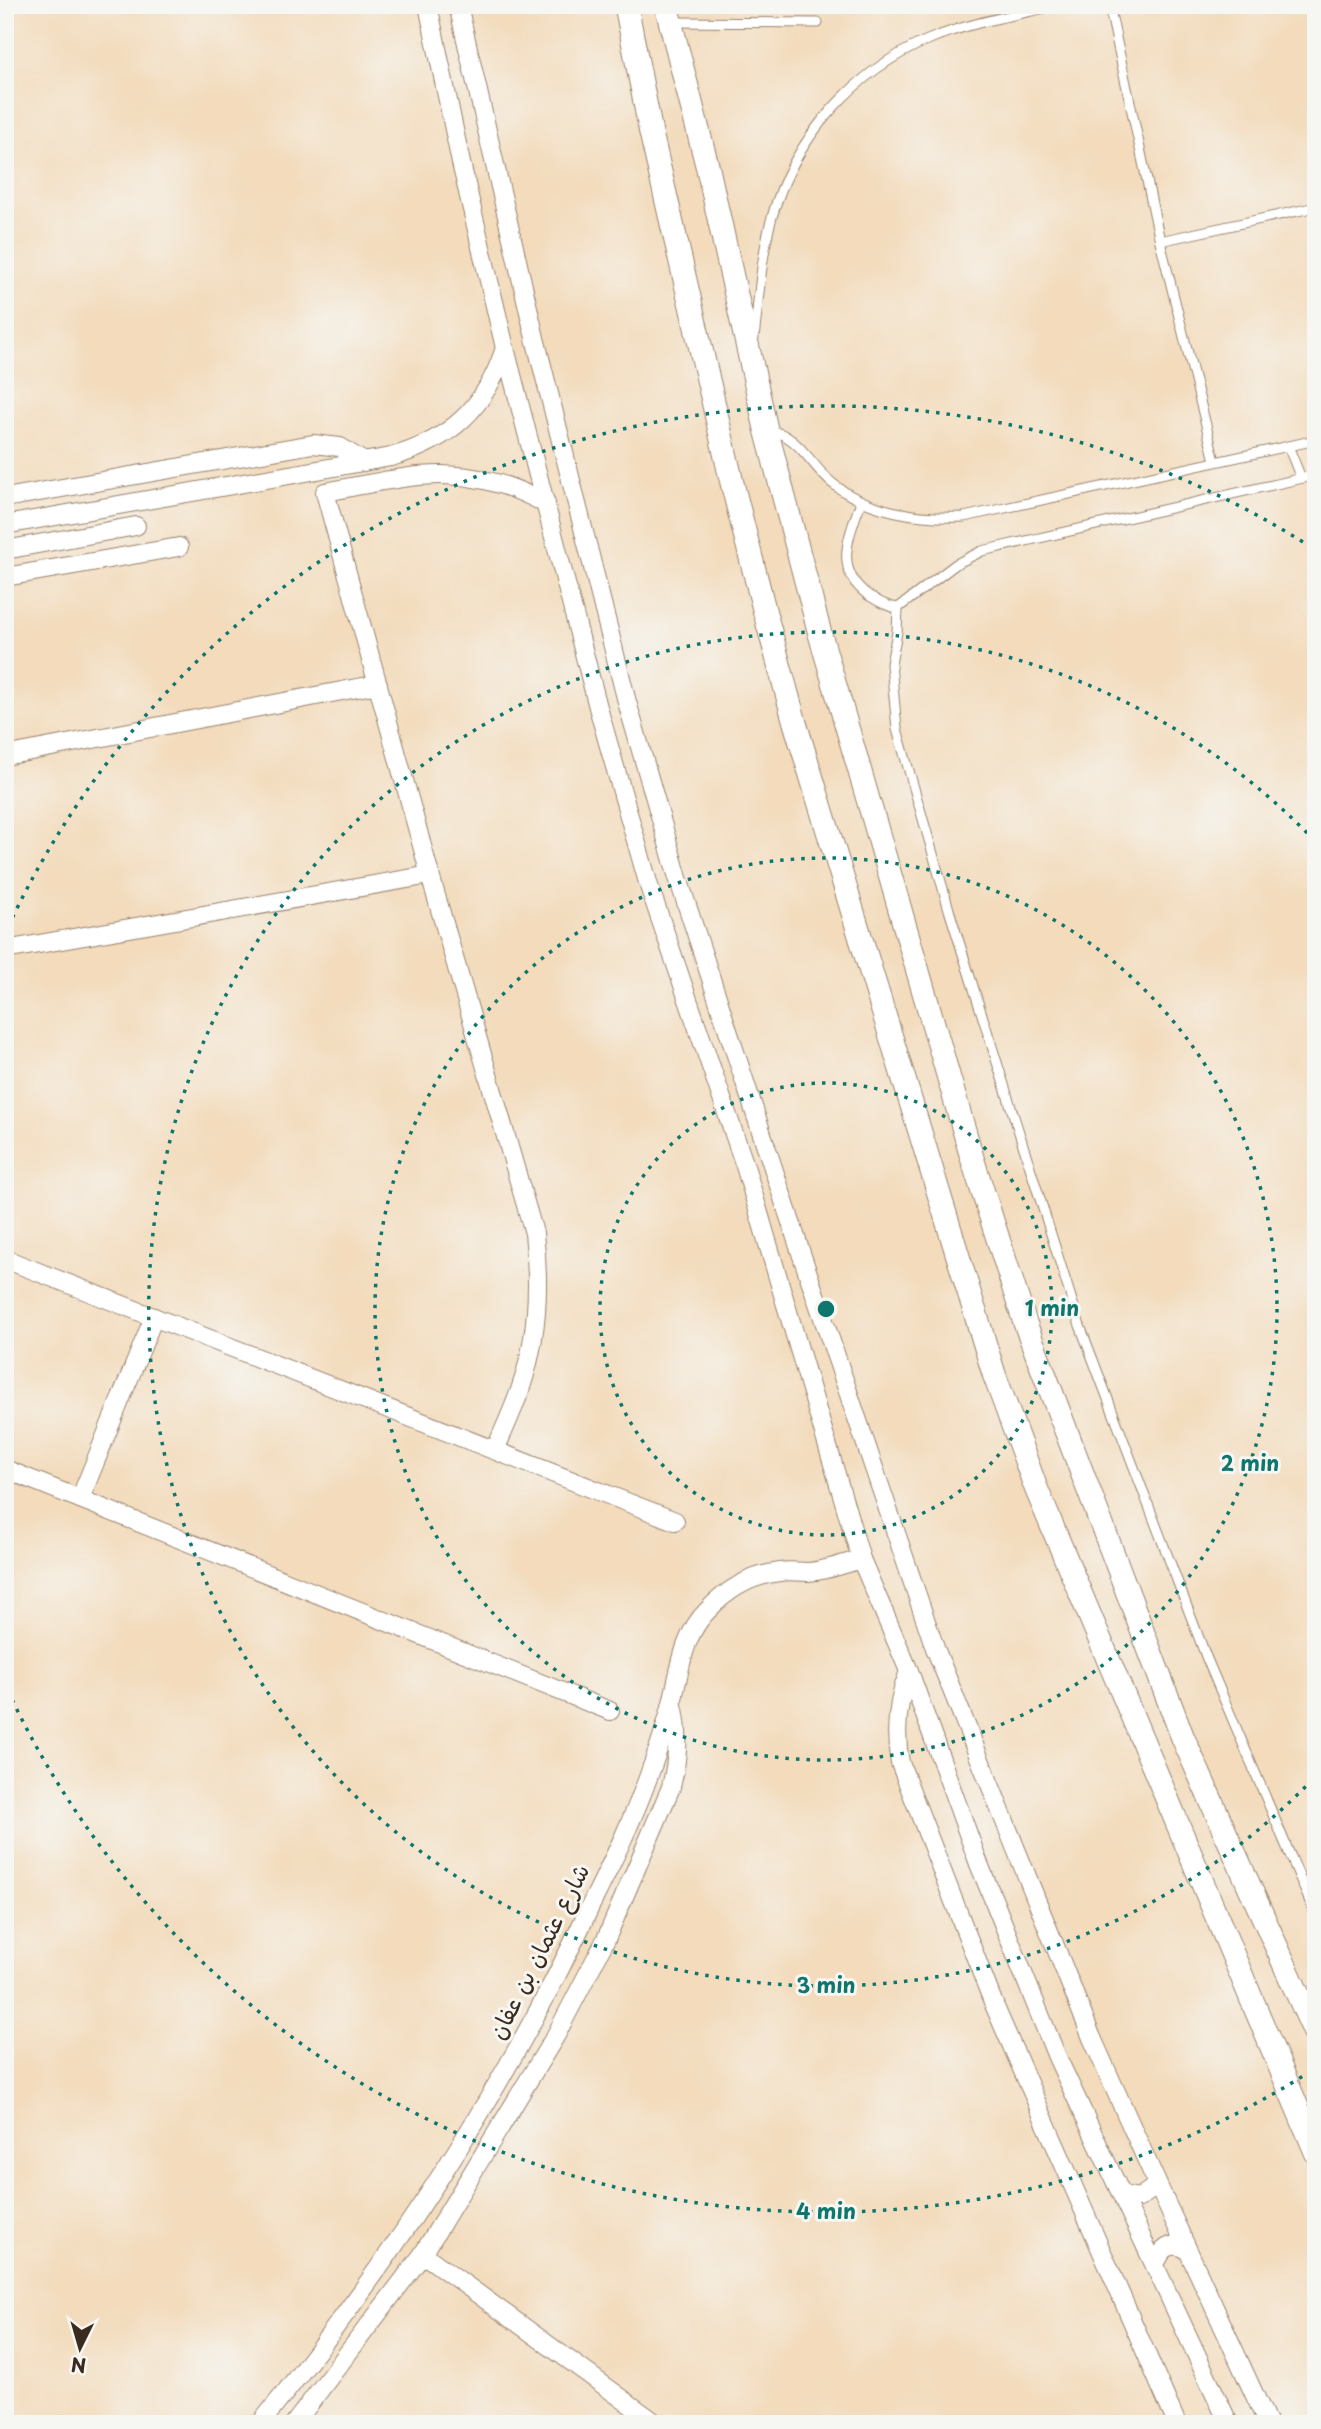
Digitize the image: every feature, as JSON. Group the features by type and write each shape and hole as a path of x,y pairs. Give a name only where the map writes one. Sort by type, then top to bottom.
{"street":[{"path":"428,5 461,163 505,348 599,711 649,886 745,1167 861,1559 909,1671 979,1864 1057,2057 1229,2424"},
{"path":"458,5 535,338 627,702 678,878 797,1240 935,1648 1092,2038 1268,2424"},
{"path":"1316,2035 1183,1738 1025,1323 973,1161 863,785 766,429 708,169 668,12 627,11 654,147 765,613 994,1374 1035,1488 1316,2152"},
{"path":"5,525 364,462 412,451 439,438 464,419 490,386 505,348"},
{"path":"5,498 313,444 340,447 364,462"},
{"path":"495,1450 520,1391 533,1339 538,1286 534,1233 430,875 325,492 441,473 485,478 546,504"},
{"path":"5,550 136,526"},
{"path":"5,577 179,547"},
{"path":"5,756 378,684"},
{"path":"5,950 430,875"},
{"path":"5,1259 675,1521"},
{"path":"80,1499 154,1317"},
{"path":"5,1469 610,1711"},
{"name":"شارع عثمان بن عفان","path":"260,2424 330,2336 439,2179 542,2002 600,1887 648,1780 689,1636 705,1612 726,1592 761,1576 780,1572 809,1572 861,1559"},
{"path":"909,1671 902,1687 896,1719 900,1763 995,2007 1177,2424"},
{"path":"294,2424 423,2253 556,2035 606,1939 671,1787 678,1745 672,1703"},
{"path":"1123,2196 1139,2198 1152,2189 1156,2181"},
{"path":"1155,2265 1164,2249 1179,2245 1186,2249"},
{"path":"423,2253 657,2424"}],"lane":[{"path":"751,364 772,215 796,159 831,110 876,69 929,40 958,29 1059,5"},
{"path":"1108,5 1160,241 1215,461"},
{"path":"668,12 818,23"},
{"path":"1160,241 1316,207"},
{"path":"766,429 787,435 832,484 861,501 918,516 964,517 1316,440"},
{"path":"1288,446 1301,478"},
{"path":"861,501 849,536 847,567 854,582 865,593 890,608 898,608 956,564 982,551 1316,475"},
{"path":"898,608 891,664 897,729 950,913 1079,1323 1207,1659 1316,1916"}]}
